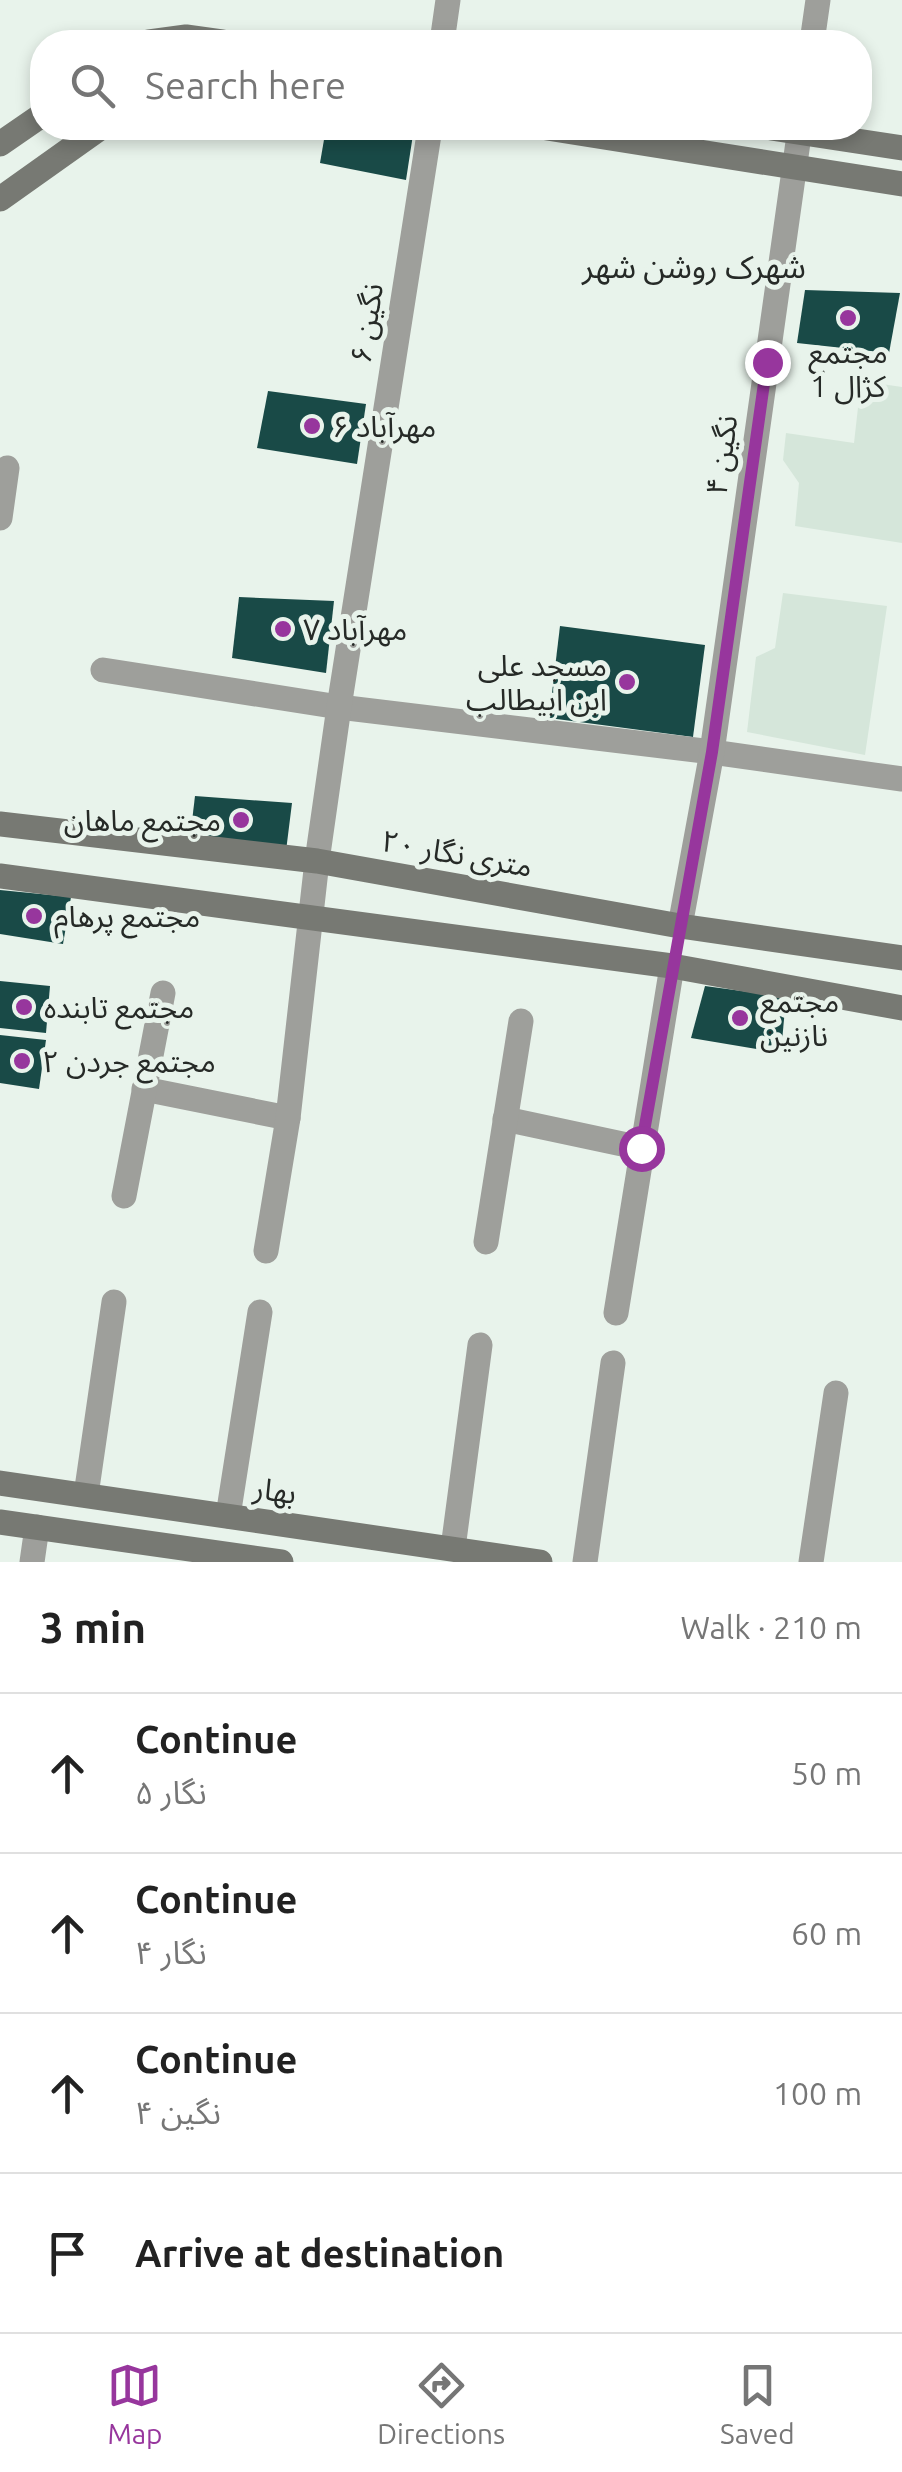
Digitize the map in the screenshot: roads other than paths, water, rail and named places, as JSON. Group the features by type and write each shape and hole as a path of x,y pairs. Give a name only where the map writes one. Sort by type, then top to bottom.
{"street":[{"path":"444,30 448,0"},
{"path":"814,30 818,0"},
{"path":"0,144 30,123"},
{"path":"0,199 83,140"},
{"name":"نگین ۶","path":"266,1251 288,1118 339,707 428,140"},
{"path":"625,140 902,184"},
{"name":"نگین ۴","path":"680,926 712,752 798,140"},
{"path":"856,140 902,148"},
{"path":"0,518 7,468"},
{"path":"103,670 339,707 902,778"},
{"name":"۲۰ متری نگار","path":"0,824 317,862 680,926 902,958"},
{"path":"0,876 672,966 902,1008"},
{"path":"616,1313 680,926"},
{"path":"124,1196 162,993"},
{"path":"486,1242 521,1021"},
{"path":"144,1089 288,1118"},
{"path":"505,1119 641,1148"},
{"path":"86,1495 114,1302"},
{"path":"228,1516 260,1312"},
{"path":"453,1548 480,1344"},
{"path":"584,1562 613,1363"},
{"path":"812,1562 836,1393"},
{"name":"بهار","path":"0,1484 540,1562"},
{"path":"0,1522 230,1558 281,1562"},
{"path":"32,1562 37,1527"}],"place":[{"name":"مجتمع کژال 1","path":"848,318"},
{"name":"مهرآباد ۶","path":"312,426"},
{"name":"مهرآباد ۷","path":"283,629"},
{"name":"مسجد علی ابن ابیطالب","path":"627,682"},
{"name":"مجتمع ماهان","path":"241,820"},
{"name":"مجتمع پرهام","path":"34,916"},
{"name":"مجتمع تابنده","path":"24,1007"},
{"name":"مجتمع نازنین","path":"740,1018"},
{"name":"مجتمع جردن ۲","path":"22,1061"}],"district":[{"name":"شهرک روشن شهر","path":"694,266"}]}
